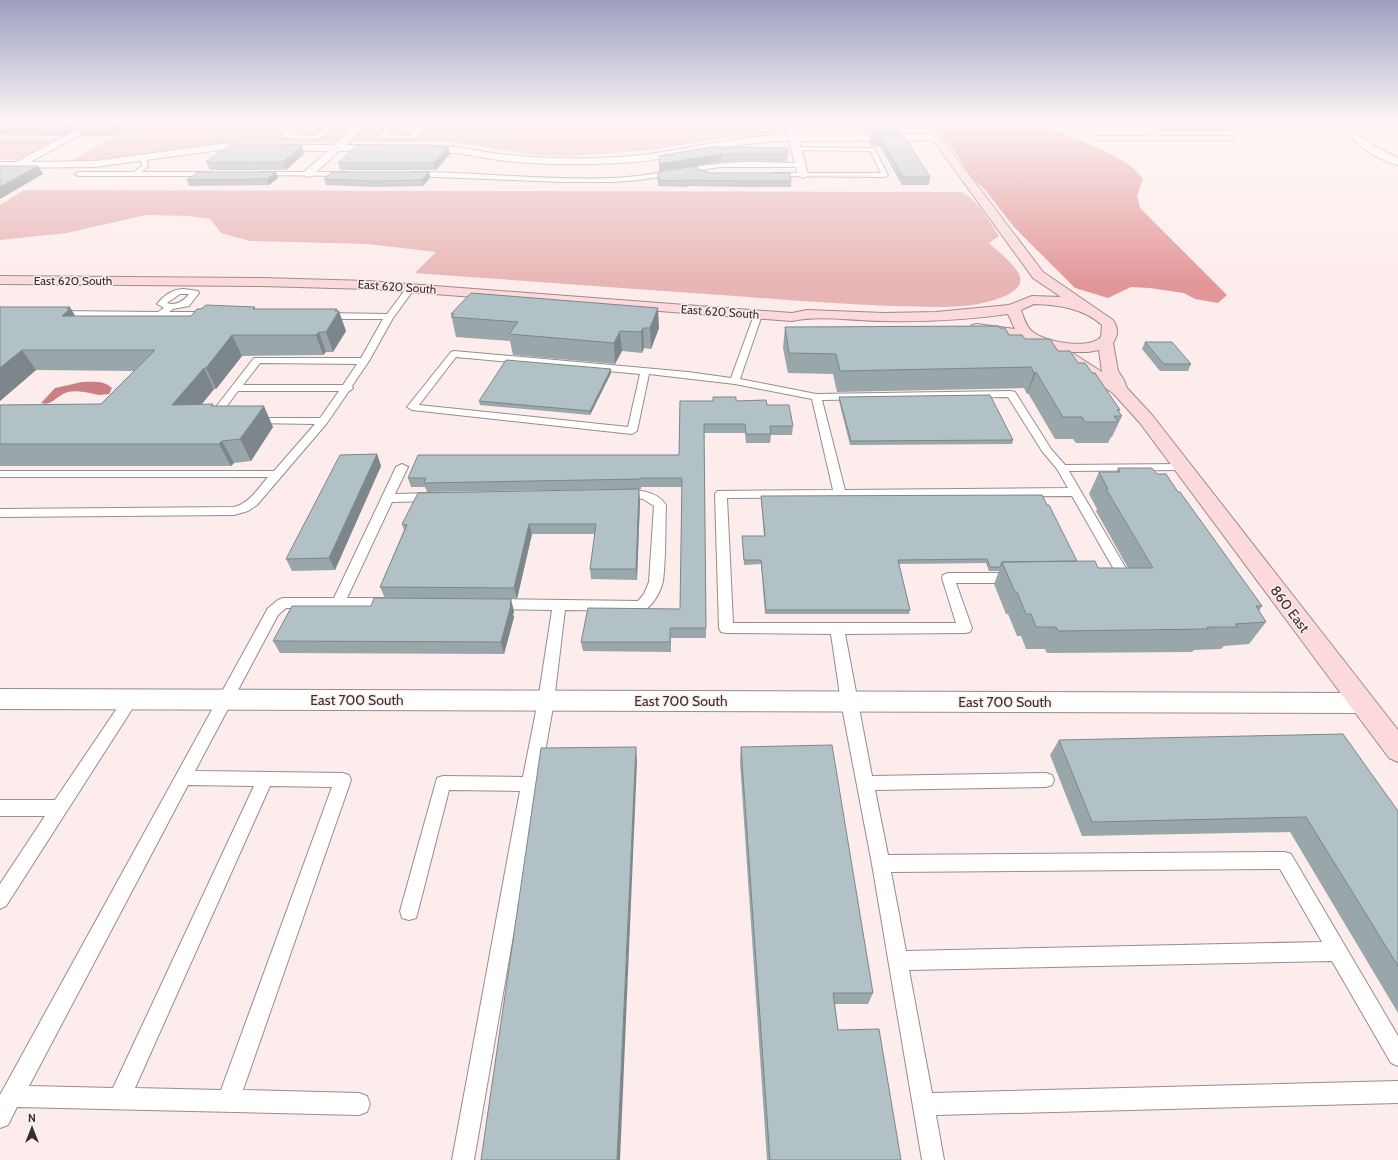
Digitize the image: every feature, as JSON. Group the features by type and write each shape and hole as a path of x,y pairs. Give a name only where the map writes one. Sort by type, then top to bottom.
{"street":[{"path":"964,176 1038,275 1082,306 1094,312 1108,324 1110,328 1110,335 1105,343 1110,371 1116,380 1119,389"},
{"path":"1038,275 1036,286 1032,294 1032,300 1048,300 1082,306"},
{"name":"East 620 South","path":"0,280 326,283 792,317 807,314 899,318 975,315 1013,309 1032,300"},
{"path":"1013,309 1018,321 1034,339 1085,367 1119,389"},
{"name":"East 620 South","path":"792,317 805,325 899,331 986,328 1034,339 1060,347 1077,349 1095,348 1105,343"},
{"name":"860 East","path":"1119,389 1146,419 1398,750"},
{"name":"East 700 South","path":"0,699 1362,703"}],"lane":[{"path":"503,176 544,180 581,180 650,176"},
{"path":"185,291 195,281"},
{"path":"0,513 234,511 244,508 253,502 323,421 348,388 389,317 411,288"},
{"path":"160,315 170,307 186,304 195,293 185,291 173,293 161,304 170,307"},
{"path":"46,314 216,315"},
{"path":"735,381 758,315"},
{"path":"318,316 389,317"},
{"path":"645,371 632,430 412,406 454,354 645,371 735,381 816,397 1011,394 1047,451 1062,468 1096,530 1125,577 1102,577"},
{"path":"228,419 212,419 257,360 364,361"},
{"path":"236,388 348,388"},
{"path":"816,397 840,493"},
{"path":"244,420 323,421"},
{"path":"339,602 402,467"},
{"path":"1062,468 1182,467"},
{"path":"0,474 278,474"},
{"path":"1025,578 948,578 965,628 726,628 721,494 1076,492"},
{"path":"480,604 642,606 650,596 656,582 660,505 656,500 642,494 610,495"},
{"path":"387,498 443,497"},
{"path":"0,1118 182,778 273,612 283,603 402,603"},
{"path":"463,1160 546,701 559,605"},
{"path":"837,629 849,702 881,864 933,1160"},
{"path":"0,900 131,699"},
{"path":"182,778 343,780 228,1101"},
{"path":"119,1099 265,779"},
{"path":"865,783 1046,780"},
{"path":"409,911 444,783 530,784"},
{"path":"0,808 60,808"},
{"path":"881,864 1285,860 1398,1056"},
{"path":"898,962 1338,951"},
{"path":"924,1104 1398,1092"},
{"path":"12,1096 359,1104"}],"shaded area":[{"path":"970,176 1141,176 1143,179 1137,196 1140,208 1227,295 1218,303 1195,299 1184,293 1131,287 1108,298 1075,288 1014,227 985,190"},
{"path":"24,190 961,192 972,199 999,236 989,243 1018,272 1020,283 1011,293 995,300 963,306 926,307 820,302 415,273 436,252 368,244 250,241 221,233 210,219 188,216 146,215 67,233 0,240 0,205"},
{"path":"82,382 102,383 109,385 112,388 109,394 99,395 73,391 63,394 50,403 41,403 55,388"}],"building":[{"path":"0,176 20,176 0,187"},
{"path":"192,176 271,176 267,179 187,180"},
{"path":"327,176 425,176 422,180 373,181 324,179"},
{"path":"658,176 790,176 791,181 687,181 658,180"},
{"path":"902,176 930,177 903,177"},
{"path":"471,293 658,308 650,328 643,328 641,332 620,331 614,343 509,334 518,322 451,317 454,314 451,314"},
{"path":"206,305 255,307 253,309 337,309 335,311 339,311 326,332 319,332 316,335 232,335 206,368 204,368 172,405 213,404 211,406 264,406 240,439 222,441 219,444 0,444 0,405 101,404 155,350 22,350 0,368 0,307 70,307 67,309 70,309 62,316 191,316 197,309 201,309"},
{"path":"999,326 1000,328 1005,328 1009,335 1022,335 1025,339 1050,339 1058,351 1070,351 1078,363 1085,363 1092,373 1095,373 1120,410 1117,410 1122,416 1114,416 1118,422 1085,422 1082,417 1063,417 1036,372 1034,373 1031,367 840,371 836,354 789,353 785,327"},
{"path":"1145,342 1172,342 1191,364 1164,364"},
{"path":"506,360 611,369 590,411 479,401"},
{"path":"990,395 1013,440 851,441 839,397"},
{"path":"713,397 736,397 736,401 766,400 767,405 789,405 793,426 770,426 771,434 746,434 745,424 704,424 706,628 670,628 670,642 581,642 588,608 680,609 682,478 424,483 426,478 408,478 418,455 679,455 680,401 713,401"},
{"path":"377,454 329,558 286,559 340,455"},
{"path":"1118,468 1152,468 1157,474 1166,474 1262,606 1256,606 1266,622 1235,624 1238,627 1207,627 1208,629 1058,631 1056,627 1036,627 1031,614 1026,614 1002,562 1095,561 1098,568 1153,568 1106,489 1108,489 1099,472 1120,472"},
{"path":"639,489 636,569 590,569 596,524 529,524 514,588 380,587 407,525 402,524 418,493"},
{"path":"1042,495 1047,505 1049,505 1077,561 1002,562 1000,567 990,567 987,559 898,560 910,610 766,610 761,560 744,560 742,536 765,536 761,496"},
{"path":"374,598 511,599 511,605 501,642 273,641 292,606 371,606"},
{"path":"1343,734 1398,811 1398,966 1306,817 1092,822 1059,740"},
{"path":"832,745 873,993 833,993 838,1030 879,1029 901,1160 770,1160 741,747"},
{"path":"636,747 617,1160 481,1160 541,748"}]}
